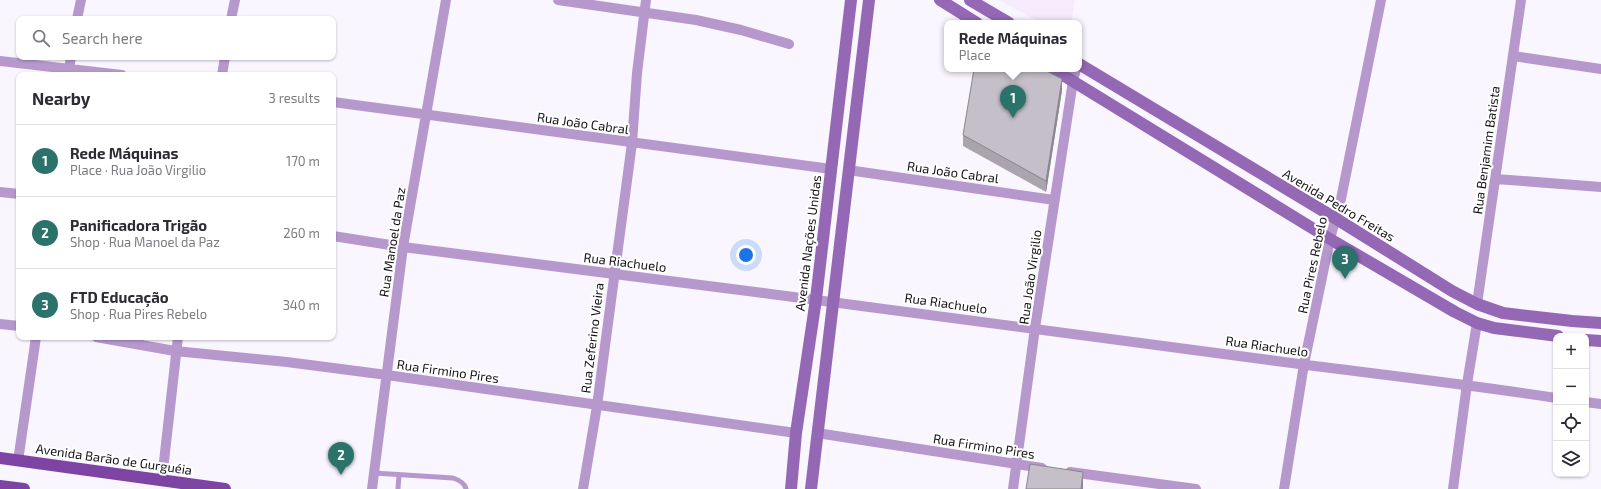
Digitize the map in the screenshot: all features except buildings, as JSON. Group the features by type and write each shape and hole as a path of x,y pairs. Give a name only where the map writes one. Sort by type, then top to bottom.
{"main road":[{"name":"Avenida Nações Unidas","path":"790,489 796,433 816,299 830,169 851,0"},
{"path":"811,489 869,0"},
{"path":"940,0 972,20"},
{"path":"970,0 1004,20"},
{"name":"Avenida Pedro Freitas","path":"1082,66 1335,218 1452,291 1477,304 1503,313 1572,321 1601,322"},
{"path":"1058,72 1330,238 1448,308 1477,323 1494,328 1553,335"},
{"path":"1589,340 1601,341"},
{"name":"Avenida Barão de Gurguéia","path":"0,458 162,479 225,489"},
{"path":"0,486 17,489"}],"street":[{"path":"78,16 81,0"},
{"path":"232,16 235,0"},
{"name":"Rua Manoel da Paz","path":"372,489 403,247 446,0"},
{"path":"558,0 644,12 741,30 789,44"},
{"name":"Rua Zeferino Vieira","path":"583,489 597,406 613,273 632,143 646,0"},
{"name":"Rua Pires Rebelo","path":"1284,489 1304,364 1330,238 1341,199 1381,0"},
{"name":"Rua Benjamim Batista","path":"1477,304 1521,0"},
{"path":"1513,56 1601,69"},
{"path":"0,62 68,72 70,60"},
{"path":"222,72 224,60"},
{"name":"Rua João Virgilio","path":"1013,489 1054,200 1075,72"},
{"name":"Rua João Cabral","path":"336,102 830,169"},
{"name":"Rua João Cabral","path":"848,170 1054,200"},
{"path":"1496,179 1601,187"},
{"path":"0,192 16,194"},
{"name":"Rua Riachuelo","path":"336,236 403,247 833,301 1304,364 1467,384 1553,398"},
{"path":"1453,489 1477,323"},
{"path":"0,324 16,326"},
{"path":"18,461 36,340"},
{"name":"Rua Firmino Pires","path":"113,340 175,351 287,362 387,375 597,406 796,433"},
{"path":"162,479 177,340"},
{"path":"1589,402 1601,404"},
{"name":"Rua Firmino Pires","path":"817,433 1016,464 1193,489"}],"lane":[{"path":"374,473 453,478 461,481 466,489"},
{"path":"398,489 399,475"}],"shaded area":[{"path":"999,0 1075,0 1072,20 1036,20"}],"place":[{"name":"Rede Máquinas","path":"1013,118"},
{"name":"FTD Educação","path":"1345,279"},
{"name":"Panificadora Trigão","path":"341,475"}]}
